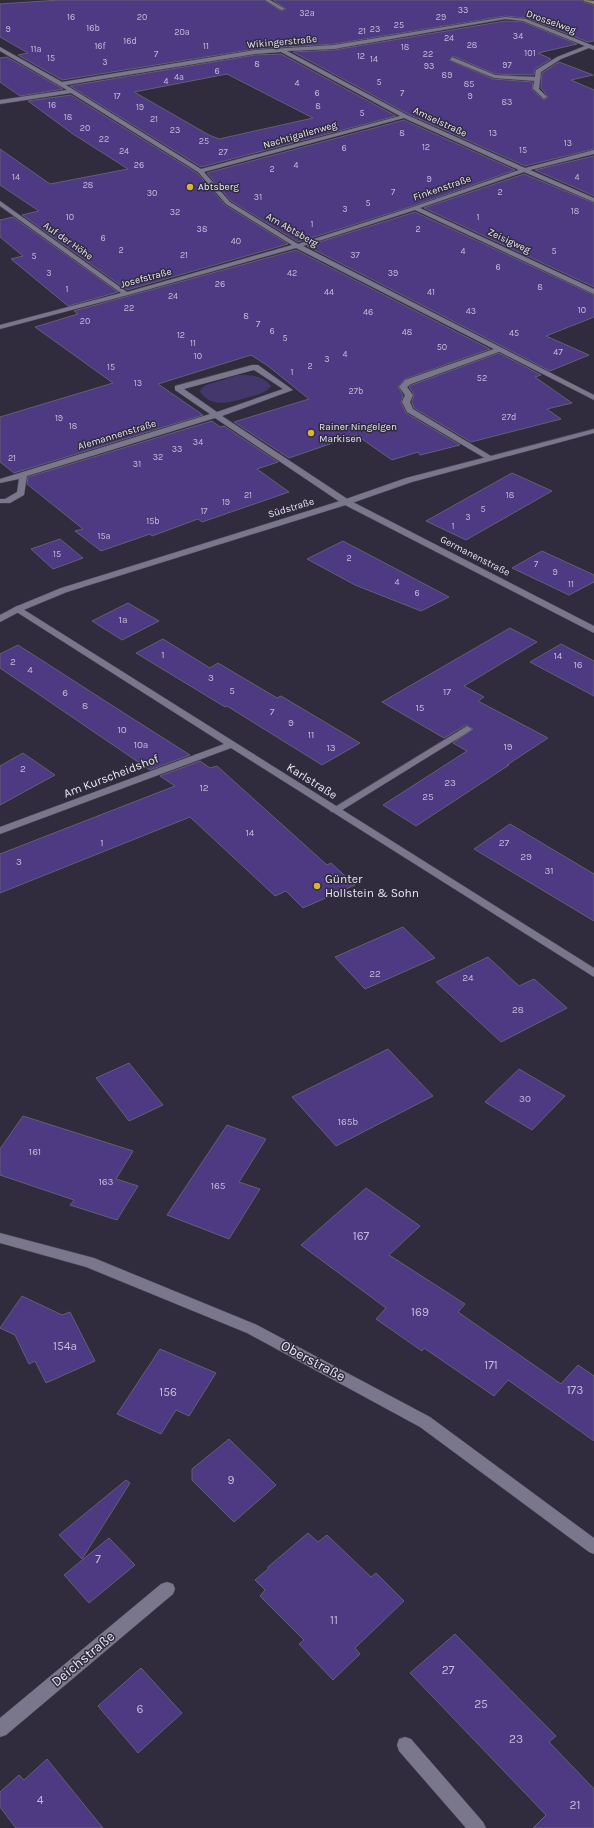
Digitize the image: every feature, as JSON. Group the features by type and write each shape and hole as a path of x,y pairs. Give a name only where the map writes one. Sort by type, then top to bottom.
{"main road":[{"path":"586,0 594,3"}],"street":[{"path":"267,0 283,9"},
{"name":"Drosselweg","path":"505,18 524,20 592,47"},
{"name":"Wikingerstraße","path":"60,84 255,52 334,47 505,18"},
{"name":"Drosselweg","path":"536,80 538,71 559,58 592,47"},
{"name":"Am Abtsberg","path":"0,49 72,91 200,171 228,203 297,246 594,398"},
{"name":"Amselstraße","path":"283,51 405,116 594,200"},
{"path":"452,59 494,76 536,80 536,89 544,97"},
{"path":"0,102 72,91"},
{"name":"Nachtigallenweg","path":"200,171 272,154 318,138 405,116"},
{"name":"Finkenstraße","path":"297,246 415,208 524,170 594,152"},
{"name":"Auf der Höhe","path":"0,203 126,294"},
{"name":"Zeisigweg","path":"415,208 594,292"},
{"name":"Josefstraße","path":"0,327 126,294 297,246"},
{"path":"488,458 410,410 406,402 409,395 404,387 408,382 500,350"},
{"name":"Alemannenstraße","path":"0,481 216,415 289,390 255,367 178,388 216,415 346,502"},
{"name":"Südstraße","path":"0,619 18,609 64,590 346,502 409,480 594,431"},
{"path":"0,501 8,501 21,493 23,475"},
{"name":"Germanenstraße","path":"346,502 594,630"},
{"name":"Karlstraße","path":"18,609 230,745 594,973"},
{"path":"335,810 466,729"},
{"name":"Am Kurscheidshof","path":"0,831 230,745"},
{"name":"Oberstraße","path":"0,1238 90,1262 252,1329 425,1422 594,1547"},
{"name":"Deichstraße","path":"0,1729 167,1589"},
{"path":"405,1745 477,1828"}],"shaded area":[{"path":"238,375 260,378 268,382 271,386 264,392 236,401 223,403 210,401 200,392 206,385"}],"building":[{"path":"60,0 264,0 281,11 286,9 273,0 582,0 594,5 594,41 588,42 527,18 505,16 334,44 255,49 62,80 18,55 28,53 0,37 0,4"},
{"path":"505,21 523,22 577,44 538,53 551,59 535,69 534,75 495,74 453,56 449,60 493,79 533,82 532,90 544,100 548,97 541,88 542,73 559,62 593,75 571,80 594,90 594,149 525,166 408,114 293,52 334,50"},
{"path":"281,54 396,116 201,167 70,86 255,55","holes":["227,74 313,118 219,139 209,135 134,92"]},
{"path":"7,57 63,89 20,96 0,82 0,58"},
{"path":"71,95 197,173 225,205 288,244 127,290 22,215 39,211 0,185 0,149 50,184 128,169 73,134 28,101"},
{"path":"404,120 515,170 413,206 298,242 231,201 207,173"},
{"path":"594,156 594,196 535,170"},
{"path":"524,174 594,203 594,287 424,208"},
{"path":"415,212 594,295 594,317 546,336 589,355 550,371 307,246"},
{"path":"13,217 118,292 68,306 11,259 23,256 0,237 0,220"},
{"path":"296,250 490,349 405,379 398,387 403,395 401,403 406,413 460,445 420,455 418,452 392,460 356,435 289,458 234,422 309,399 268,366 251,355 158,384 203,415 14,473 0,462 0,417 113,383 35,327 78,314 74,311"},
{"path":"499,353 541,375 535,377 572,403 547,409 561,419 471,442 414,408 412,402 414,394 409,387 412,385"},
{"path":"212,421 220,427 224,426 278,462 257,469 289,492 202,522 198,519 152,536 150,534 101,551 75,531 83,529 27,484 28,477"},
{"path":"512,473 552,491 466,540 426,521"},
{"path":"60,539 83,558 53,569 31,549"},
{"path":"343,541 449,597 421,611 355,585 307,559"},
{"path":"542,551 594,575 594,582 569,595 512,568"},
{"path":"128,603 159,621 122,640 92,621"},
{"path":"510,628 537,642 464,686 484,697 478,701 548,738 416,826 383,805 467,751 453,743 473,729 466,725 444,738 382,702"},
{"path":"163,639 210,668 218,663 277,698 281,696 360,743 322,765 227,706 225,707 136,653"},
{"path":"561,644 594,661 594,696 530,662"},
{"path":"18,645 190,755 150,770 0,668 0,654"},
{"path":"23,753 55,775 0,805 0,766"},
{"path":"200,761 210,768 217,766 327,865 331,863 355,885 303,908 286,891 275,896 190,817 0,893 0,854 175,786 160,776"},
{"path":"510,824 594,874 594,921 474,849"},
{"path":"403,927 435,958 365,989 335,957"},
{"path":"488,957 519,986 534,979 567,1008 501,1042 436,982"},
{"path":"388,1049 433,1096 336,1146 292,1097"},
{"path":"129,1063 163,1105 129,1121 96,1078"},
{"path":"519,1069 565,1096 532,1130 485,1102"},
{"path":"23,1116 133,1151 116,1179 138,1186 117,1220 70,1205 74,1200 0,1175 0,1149"},
{"path":"227,1125 266,1139 239,1182 260,1189 229,1239 167,1215"},
{"path":"366,1188 420,1226 389,1255 465,1304 458,1312 561,1384 578,1365 594,1376 594,1441 508,1380 494,1396 424,1348 422,1351 376,1319 386,1308 301,1245"},
{"path":"22,1296 62,1315 70,1312 95,1361 46,1383 35,1361 29,1364 15,1335 0,1328"},
{"path":"160,1349 216,1373 189,1416 176,1410 161,1434 117,1414"},
{"path":"229,1439 276,1485 234,1522 192,1480 192,1469"},
{"path":"126,1480 130,1483 82,1559 59,1535"},
{"path":"308,1533 318,1542 327,1535 371,1577 376,1573 404,1601 355,1648 360,1654 333,1680 299,1644 304,1640 260,1596 265,1590 255,1580"},
{"path":"109,1538 135,1565 89,1603 64,1575"},
{"path":"455,1634 556,1736 549,1742 594,1789 594,1828 533,1828 546,1815 410,1673"},
{"path":"141,1668 182,1713 138,1753 98,1706"},
{"path":"47,1759 103,1828 16,1828 0,1807 0,1792 19,1775 24,1780"}],"place":[{"name":"Abtsberg","path":"190,187"},
{"name":"Rainer Ningelgen Markisen","path":"311,433"},
{"name":"Günter Hollstein & Sohn","path":"317,886"}]}
